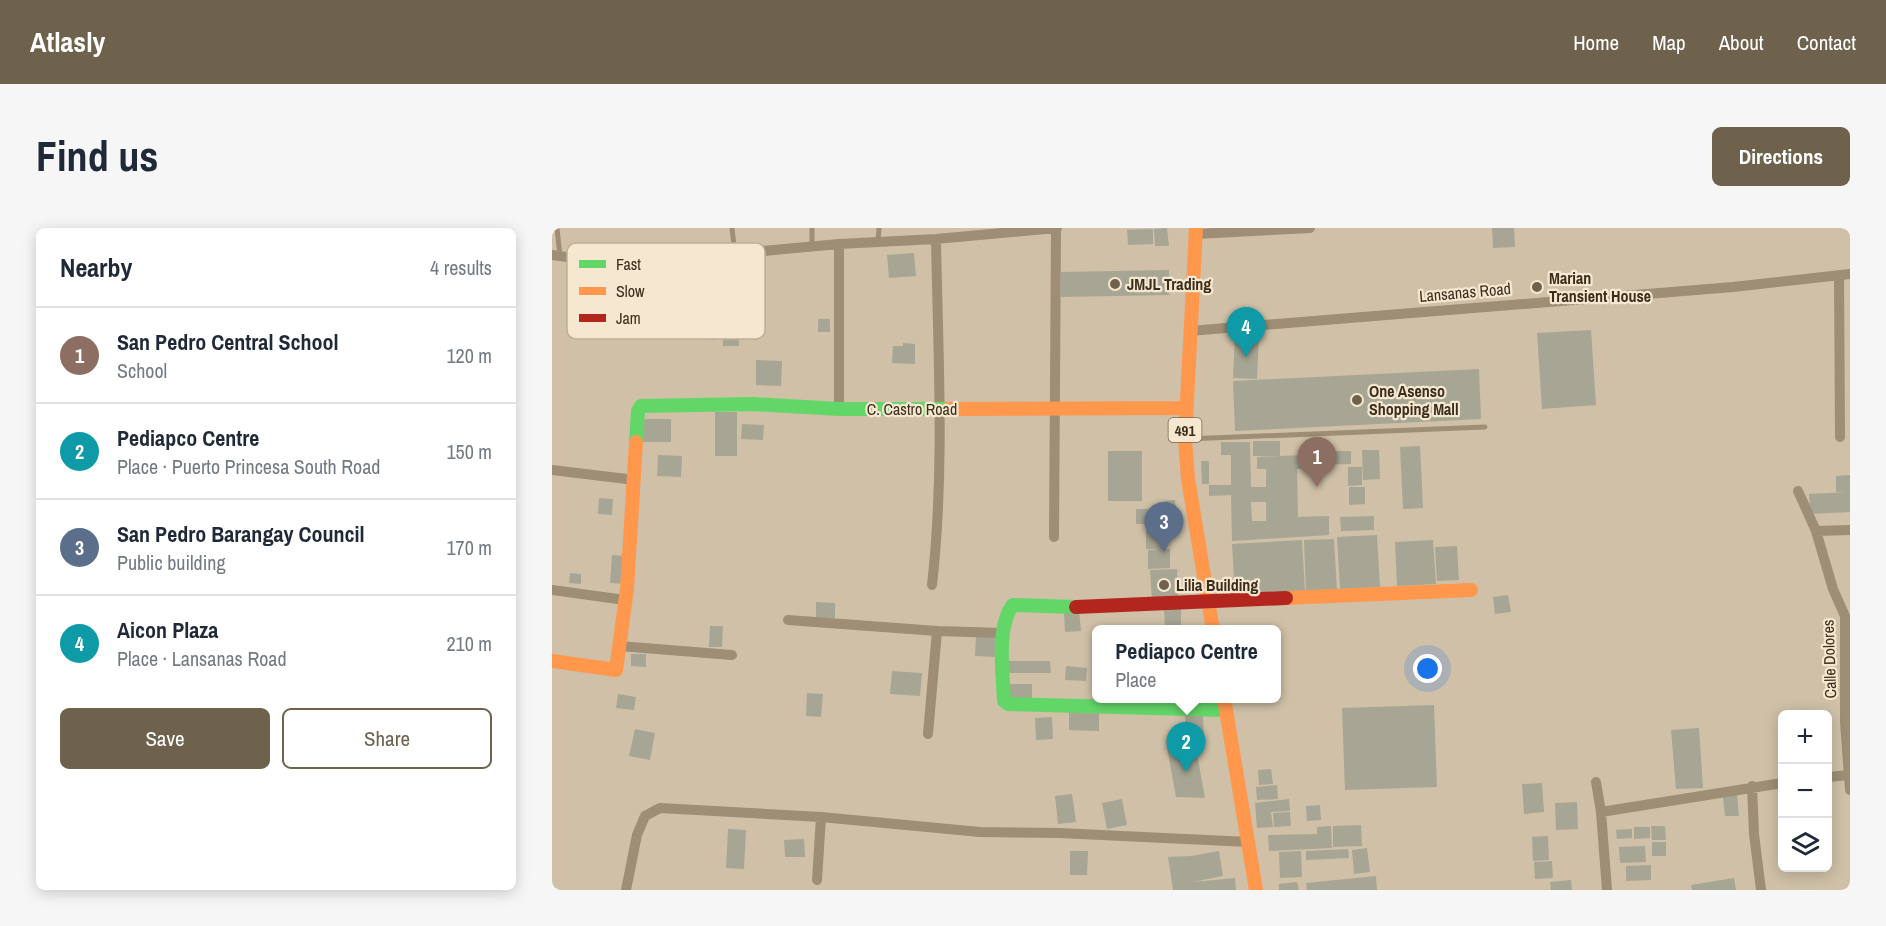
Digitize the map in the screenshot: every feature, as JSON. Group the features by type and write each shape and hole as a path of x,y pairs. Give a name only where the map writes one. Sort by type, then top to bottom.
{"street":[{"path":"765,251 1056,228 1054,537"},
{"path":"1196,231 1310,228"},
{"name":"491","path":"1196,231 1185,439 1188,479 1212,625"},
{"path":"932,585 938,536 939,409 936,239"},
{"path":"839,244 839,409"},
{"path":"1840,437 1846,359 1845,274"},
{"name":"Lansanas Road","path":"1189,331 1733,286 1845,274"},
{"name":"C. Castro Road","path":"635,480 640,408 644,406 752,404 839,409 1185,408"},
{"path":"552,470 635,480 625,600 616,670 552,661"},
{"name":"Calle Dolores","path":"1797,491 1816,531 1833,589 1847,616 1850,790"},
{"path":"1816,531 1850,530"},
{"path":"552,590 625,600"},
{"path":"1256,890 1225,704 1008,704 1004,701 1003,633 1007,611 1014,605 1081,607 1471,590"},
{"path":"788,620 937,631 1003,633"},
{"path":"928,735 937,631"},
{"path":"619,646 732,655"},
{"path":"1832,777 1849,775"},
{"path":"1596,782 1601,812 1606,890"},
{"path":"1601,812 1778,783"},
{"path":"1752,786 1754,834 1761,890"},
{"path":"626,890 637,835 645,816 660,808 821,817 980,832 1059,833 1249,842"},
{"path":"817,880 821,817"}],"lane":[{"path":"556,256 557,228"},
{"path":"732,228 734,243"},
{"path":"812,228 812,246"},
{"path":"878,242 879,228"},
{"path":"1185,439 1485,427"}],"building":[{"path":"1167,228 1169,246 1155,246 1154,229"},
{"path":"1492,228 1514,228 1515,247 1493,248"},
{"path":"1153,229 1153,244 1128,245 1127,230"},
{"path":"914,253 916,276 889,278 887,255"},
{"name":"JMJL Trading","path":"1169,270 1169,295 1061,297 1061,272"},
{"path":"818,319 830,319 830,332 818,332"},
{"path":"1591,330 1596,405 1542,409 1537,333"},
{"path":"1235,334 1259,335 1257,379 1233,378"},
{"path":"723,339 739,339 739,346 723,346"},
{"path":"903,343 915,344 915,364 892,363 893,346 903,346"},
{"path":"756,360 782,361 781,386 756,385"},
{"name":"One Asenso Shopping Mall","path":"1479,369 1481,419 1235,431 1233,381"},
{"path":"715,412 737,412 737,456 715,456"},
{"path":"643,419 671,419 671,442 643,442"},
{"path":"742,424 764,425 763,440 741,439"},
{"path":"1253,441 1280,441 1280,456 1253,456"},
{"path":"1221,442 1250,442 1251,487 1266,487 1266,469 1257,469 1257,457 1302,455 1302,469 1297,469 1298,517 1329,516 1329,535 1232,541 1231,495 1209,496 1209,485 1231,485 1231,455 1221,455","holes":["1251,502 1266,502 1266,521 1252,521"]},
{"path":"1420,446 1423,508 1403,509 1400,447"},
{"path":"1362,450 1379,450 1380,479 1363,480"},
{"path":"1108,451 1142,451 1142,501 1108,501"},
{"path":"1310,451 1351,451 1351,464 1310,465"},
{"path":"658,455 682,456 681,477 657,476"},
{"path":"1201,461 1209,461 1209,484 1202,484"},
{"path":"1348,467 1362,467 1362,485 1348,486"},
{"path":"1850,475 1850,512 1810,514 1809,494 1847,492 1836,492 1836,476"},
{"path":"1349,487 1365,487 1365,504 1349,505"},
{"path":"599,498 613,499 612,515 598,514"},
{"path":"1175,500 1176,510 1165,511 1164,501"},
{"path":"1136,509 1148,509 1149,524 1136,524"},
{"path":"1170,511 1170,521 1162,522 1162,512"},
{"path":"1374,516 1374,530 1341,531 1340,517"},
{"path":"1166,530 1166,549 1170,549 1170,568 1148,569 1148,550 1159,549 1146,549 1146,531"},
{"path":"1377,535 1380,587 1340,589 1337,537"},
{"path":"1334,539 1337,590 1306,592 1304,540"},
{"path":"1302,540 1305,593 1235,597 1232,544"},
{"path":"1433,540 1436,584 1397,586 1395,542"},
{"path":"1457,546 1459,580 1437,581 1435,547"},
{"path":"612,555 626,556 624,584 610,583"},
{"name":"Lilia Building","path":"1177,569 1178,599 1152,600 1150,570"},
{"path":"570,573 581,574 581,584 569,583"},
{"path":"1508,595 1511,612 1495,614 1493,597"},
{"path":"816,602 835,603 835,618 816,618"},
{"path":"1164,606 1181,606 1181,625 1165,625"},
{"path":"1079,610 1081,631 1065,632 1064,611"},
{"path":"710,626 723,626 722,647 709,647"},
{"path":"976,635 998,636 997,657 975,656"},
{"path":"631,654 646,654 646,667 631,666"},
{"path":"1007,661 1050,661 1051,673 1007,673"},
{"path":"1066,666 1087,668 1086,681 1065,680"},
{"path":"892,671 922,673 920,696 890,694"},
{"path":"1009,684 1032,684 1032,699 1009,699"},
{"path":"807,693 823,694 821,717 806,716"},
{"path":"618,694 636,697 634,710 616,708"},
{"path":"1434,705 1437,787 1345,790 1342,708"},
{"path":"1069,712 1099,713 1099,731 1069,730"},
{"path":"1203,713 1204,746 1186,746 1185,714"},
{"path":"1052,717 1053,739 1036,740 1035,718"},
{"path":"1699,728 1703,788 1676,789 1671,730"},
{"path":"635,729 655,733 650,760 629,756"},
{"path":"1167,747 1196,748 1205,798 1176,797"},
{"path":"1271,769 1273,784 1259,785 1258,770"},
{"path":"1542,783 1544,812 1524,814 1522,784"},
{"path":"1277,785 1278,799 1257,800 1256,787"},
{"path":"1072,794 1076,822 1058,824 1055,796"},
{"path":"1737,795 1739,816 1725,816 1723,797"},
{"path":"1122,799 1127,825 1107,829 1102,803"},
{"path":"1289,799 1290,811 1271,812 1273,827 1257,828 1255,803"},
{"path":"1577,802 1578,829 1556,830 1555,803"},
{"path":"1320,805 1321,820 1307,821 1306,806"},
{"path":"1290,812 1291,826 1274,827 1273,813"},
{"path":"1361,825 1362,846 1333,847 1333,826"},
{"path":"1331,826 1332,848 1269,851 1268,835 1317,834 1317,827"},
{"path":"1651,826 1665,826 1666,840 1652,840"},
{"path":"1634,827 1650,827 1650,838 1634,839"},
{"path":"728,829 746,830 744,869 726,868"},
{"path":"1632,829 1632,838 1617,839 1616,830"},
{"path":"1548,836 1549,860 1533,861 1532,837"},
{"path":"804,839 805,857 785,857 784,840"},
{"path":"1652,842 1666,842 1666,856 1652,856"},
{"path":"1645,846 1646,862 1620,863 1619,847"},
{"path":"1367,848 1370,872 1354,874 1352,850"},
{"path":"1348,849 1349,858 1306,860 1306,851"},
{"path":"1070,851 1088,851 1087,875 1070,875"},
{"path":"1219,851 1223,876 1193,882 1235,878 1236,890 1173,890 1168,857"},
{"path":"1301,851 1302,877 1280,878 1279,852"},
{"path":"1552,861 1553,878 1535,879 1534,862"},
{"path":"1651,865 1651,880 1626,881 1626,866"},
{"path":"1376,876 1377,890 1307,890 1306,883"},
{"path":"1734,878 1736,890 1692,890 1691,885"},
{"path":"1571,880 1572,890 1551,890 1550,882"},
{"path":"1297,882 1299,890 1279,890 1279,884"}],"traffic: fast":[{"path":"636,442 638,411 641,406 752,404 839,409 948,409"},
{"path":"1076,607 1013,605 1004,625 1002,638 1004,701 1008,704 1226,710"}],"traffic: slow":[{"path":"1196,228 1185,439 1188,479 1212,625"},
{"path":"948,409 1185,408"},
{"path":"552,661 616,670 627,589 636,442"},
{"path":"1286,598 1471,590"},
{"path":"1225,703 1256,890"}],"traffic: jam":[{"path":"1076,607 1286,598"}],"place":[{"name":"JMJL Trading","path":"1115,284"},
{"name":"Marian Transient House","path":"1537,287"},
{"name":"Aicon Plaza","path":"1246,357"},
{"name":"One Asenso Shopping Mall","path":"1357,400"},
{"name":"San Pedro Central School","path":"1317,487"},
{"name":"San Pedro Barangay Council","path":"1164,552"},
{"name":"Lilia Building","path":"1164,585"},
{"name":"Pediapco Centre","path":"1186,772"}]}
